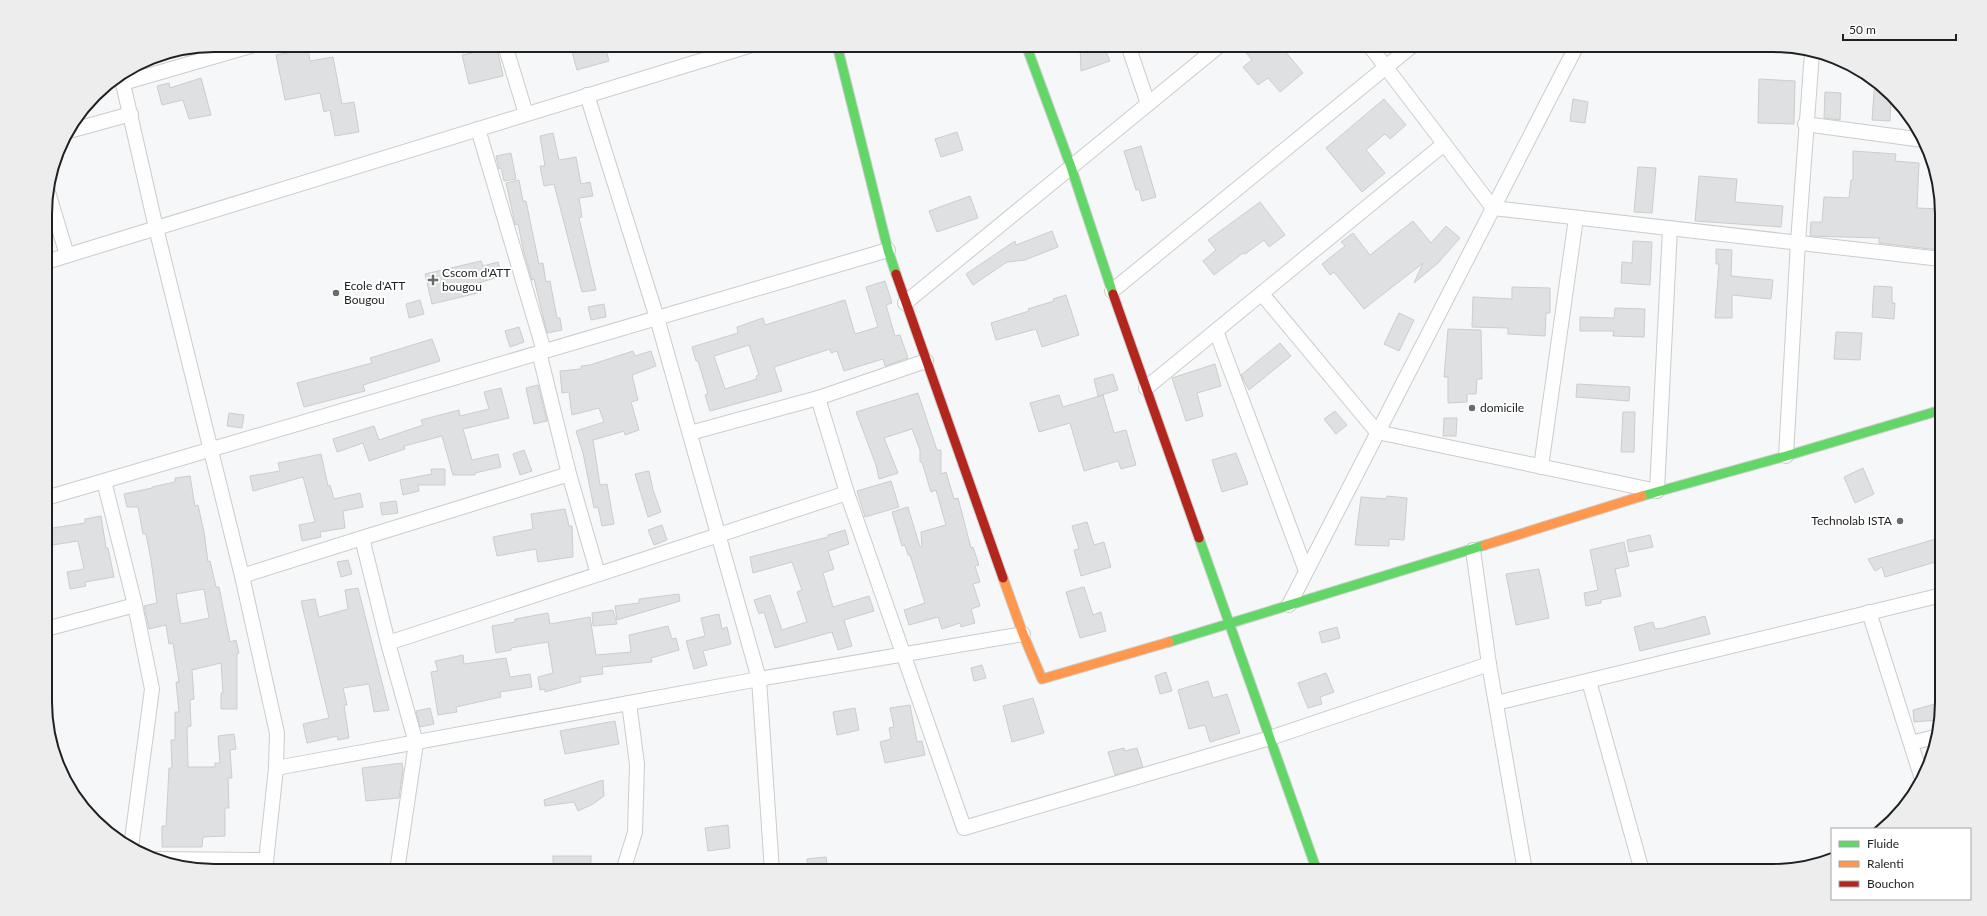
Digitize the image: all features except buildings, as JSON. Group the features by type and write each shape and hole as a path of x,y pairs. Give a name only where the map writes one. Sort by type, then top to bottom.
{"street":[{"path":"126,78 227,52"},
{"path":"507,52 526,114"},
{"path":"52,260 729,52"},
{"path":"839,52 888,250 905,304 1023,634 1042,679 1230,624 1289,604 1473,550 1657,491 1786,456 1935,412"},
{"path":"1029,52 1071,168 1112,291 1315,864"},
{"path":"1130,52 1148,104"},
{"path":"905,304 1211,52"},
{"path":"1375,52 1493,208 1935,258"},
{"path":"1112,291 1404,52"},
{"path":"1289,604 1376,432 1573,52"},
{"path":"1786,456 1805,124 1812,57"},
{"path":"122,80 156,228 242,576 277,733 276,768 266,864"},
{"path":"587,96 657,318 759,679 772,864"},
{"path":"76,129 131,114"},
{"path":"1805,124 1916,139"},
{"path":"478,129 541,352 569,474 598,574"},
{"path":"1146,388 1444,144"},
{"path":"52,205 67,255"},
{"path":"1541,467 1576,218"},
{"path":"1657,491 1670,228"},
{"path":"52,496 888,250"},
{"path":"1262,294 1376,432 1657,491"},
{"path":"1216,331 1306,571"},
{"path":"690,433 818,398 926,361"},
{"path":"818,398 847,493 964,828 1270,738 1489,664"},
{"path":"242,576 569,474"},
{"path":"104,481 135,605 152,689 132,841"},
{"path":"388,643 847,493"},
{"path":"362,538 388,643 416,743 397,864"},
{"path":"1473,550 1489,664 1524,864"},
{"path":"1496,703 1935,597"},
{"path":"52,627 135,605"},
{"path":"1869,612 1919,771"},
{"path":"276,768 759,679 1023,634"},
{"path":"1589,681 1640,864"},
{"path":"625,864 635,832 637,764 629,703"},
{"path":"1910,743 1931,738"},
{"path":"181,860 247,864"}],"traffic: fast":[{"path":"839,52 888,250 896,274"},
{"path":"1029,52 1071,167 1113,294"},
{"path":"1642,496 1786,456 1935,412"},
{"path":"1199,538 1315,864"},
{"path":"1169,642 1485,545"}],"traffic: slow":[{"path":"1485,545 1642,496"},
{"path":"1003,578 1023,634 1042,679 1169,642"}],"traffic: jam":[{"path":"896,274 1003,578"},
{"path":"1113,294 1199,538"}],"place":[{"name":"Cscom d'ATT bougou","path":"433,280"},
{"name":"Ecole d'ATT Bougou","path":"336,293"},
{"name":"domicile","path":"1472,408"},
{"name":"Technolab ISTA","path":"1900,521"}]}
